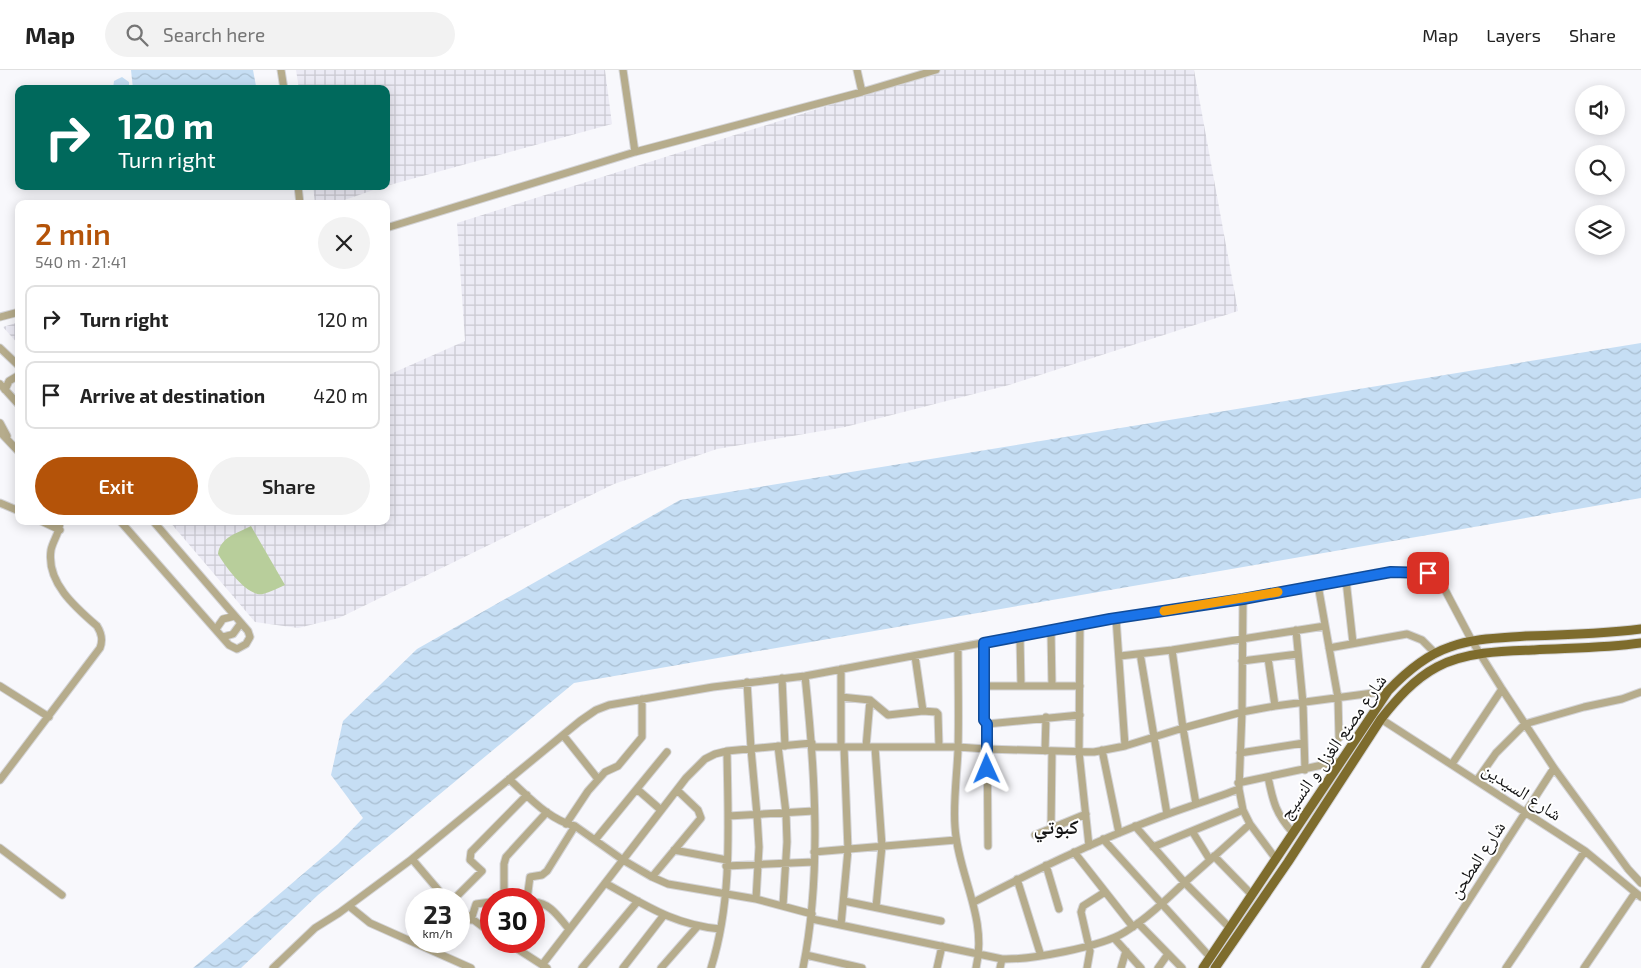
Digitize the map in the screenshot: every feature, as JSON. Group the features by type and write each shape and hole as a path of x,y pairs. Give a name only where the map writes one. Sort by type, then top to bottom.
{"main road":[{"name":"شارع مصنع الغزل و النسيج","path":"1203,968 1388,691 1404,676 1435,653 1451,646 1472,641 1497,638 1610,633 1641,629"},
{"name":"شارع مصنع الغزل و النسيج","path":"1215,968 1288,862 1381,719 1410,687 1432,670 1460,659 1480,654 1641,643"}],"street":[{"path":"282,70 284,85"},
{"path":"623,70 635,152"},
{"path":"857,70 862,92"},
{"path":"390,227 635,152 862,92 936,70"},
{"path":"0,317 15,313"},
{"path":"0,348 15,362"},
{"path":"15,377 2,387 15,396"},
{"path":"0,423 10,441"},
{"path":"0,432 15,447"},
{"path":"1,504 15,509"},
{"path":"49,525 60,530"},
{"path":"0,780 100,648 102,642 102,634 97,626 58,586 53,576 50,563 51,548 60,530 60,525"},
{"path":"124,525 232,648 237,649 246,644 250,634 156,525"},
{"name":"شارع السيدين","path":"273,968 315,928 412,859 562,734 588,714 602,707 747,682 805,676 1080,624 1243,599 1391,572 1428,573 1439,581 1502,690 1554,768 1628,869 1641,882"},
{"path":"1346,580 1353,644"},
{"path":"1318,585 1338,698 1339,738"},
{"path":"1243,599 1242,712 1238,786 1243,810 1250,824 1276,859"},
{"path":"216,629 223,619 235,616"},
{"path":"1116,618 1125,746"},
{"path":"223,637 233,634 241,623"},
{"path":"1080,624 1079,752 1089,846"},
{"path":"1120,656 1172,650 1325,626"},
{"path":"1051,630 1052,686"},
{"path":"1296,630 1303,703 1304,770"},
{"path":"1329,648 1407,634 1422,640 1435,653"},
{"path":"1020,636 1021,686"},
{"path":"984,643 984,720 987,724 988,846"},
{"path":"958,648 958,747 954,825 956,840 978,920 979,955 976,968"},
{"path":"1172,650 1196,804"},
{"path":"1242,661 1298,654"},
{"path":"915,656 923,711"},
{"path":"1268,658 1274,706"},
{"path":"1141,659 1167,814"},
{"path":"841,669 842,747 848,850 841,925"},
{"path":"803,968 812,916 814,862 812,745 805,676"},
{"path":"782,678 782,746 787,864 783,906"},
{"path":"747,682 757,815 758,866 756,899"},
{"path":"0,686 49,717"},
{"path":"985,686 1080,686"},
{"path":"1452,764 1502,690"},
{"path":"524,953 544,966 569,930 686,778 705,759 727,751 812,745 842,747 958,747 986,750 1079,752 1102,750 1125,746 1242,712 1388,691"},
{"path":"1477,780 1496,753 1525,724 1584,707 1622,699 1641,692"},
{"path":"841,697 870,700 888,716 923,711 935,712 938,714 939,747"},
{"path":"566,824 582,798 598,779 605,772 618,766 642,737 642,699"},
{"path":"866,747 870,700"},
{"path":"987,724 1080,715"},
{"path":"1046,717 1051,828"},
{"name":"شارع السيدين","path":"1381,719 1526,811 1585,851 1638,895"},
{"path":"562,734 598,779"},
{"path":"1240,753 1304,742"},
{"path":"875,747 882,846 876,907"},
{"path":"1102,750 1119,833"},
{"path":"711,968 716,954 725,893 728,816 727,751"},
{"path":"595,840 638,790 667,752"},
{"path":"974,902 1017,879 1103,839 1238,786 1268,777 1342,761"},
{"name":"شارع المطحن","path":"1425,968 1554,768"},
{"path":"1268,777 1272,800 1278,813 1293,833"},
{"path":"509,778 547,812 566,824 575,826 623,860 652,877 679,887 756,899 841,925 1002,959 1041,956 1114,938 1135,925 1162,904 1250,824"},
{"path":"638,790 661,810"},
{"path":"652,877 699,821 701,815 677,790"},
{"path":"465,888 482,871 470,860 471,852 527,795"},
{"path":"1153,847 1243,810"},
{"path":"728,816 814,811"},
{"path":"504,888 504,864 506,857 547,812"},
{"path":"1035,835 1086,814"},
{"path":"528,888 530,877 542,875 547,871 575,826"},
{"path":"1135,826 1185,883 1230,928"},
{"path":"1192,831 1212,858 1252,895"},
{"path":"1103,839 1210,957"},
{"path":"814,852 956,840"},
{"path":"0,848 62,895"},
{"path":"674,850 727,863 758,866 814,862"},
{"path":"1506,968 1585,851"},
{"path":"1074,852 1105,892 1135,925 1182,968"},
{"path":"412,859 437,888"},
{"path":"1046,866 1059,909"},
{"path":"1017,879 1041,956"},
{"path":"605,883 664,915 697,927 720,929"},
{"path":"1087,968 1090,945 1081,912 1083,906 1105,892"},
{"path":"1584,968 1638,895"},
{"path":"582,968 638,901"},
{"path":"844,901 940,921"},
{"path":"480,903 476,904 471,920 480,926"},
{"path":"545,905 550,907 569,930"},
{"path":"348,906 370,923 471,968"},
{"path":"623,968 664,915"},
{"path":"661,968 697,927"},
{"path":"1114,938 1141,968"},
{"path":"937,968 942,946"},
{"path":"1121,968 1126,951"},
{"path":"1158,968 1168,954"},
{"path":"806,955 850,967 862,968"},
{"path":"1025,968 1027,958"},
{"path":"1000,968 1002,959"}],"shaded area":[{"path":"296,70 605,70 612,124 390,185 390,85 298,85"},
{"path":"940,70 1194,70 1238,311 1009,385 845,427 717,449 614,484 339,618 298,628 255,622 172,525 390,525 390,374 465,341 457,223"},
{"path":"313,190 373,190 345,200 315,200"},
{"path":"15,323 15,340 3,327"}],"green space":[{"path":"251,526 285,585 263,594 250,591 237,580 218,554 222,543 235,533"}],"water":[{"path":"131,70 253,70 256,85 133,85"},
{"path":"122,77 129,82 129,85 114,85 114,81"},
{"path":"1641,343 1641,498 574,683 318,895 241,968 193,968 338,844 363,818 331,775 343,721 417,649 680,500"}],"slow traffic":[{"path":"1164,611 1278,592"}],"district":[{"name":"كبوتي","path":"1056,827"}],"route":[{"path":"987,769 987,724 984,720 984,643 1110,619 1243,599 1391,572 1428,573"}]}
